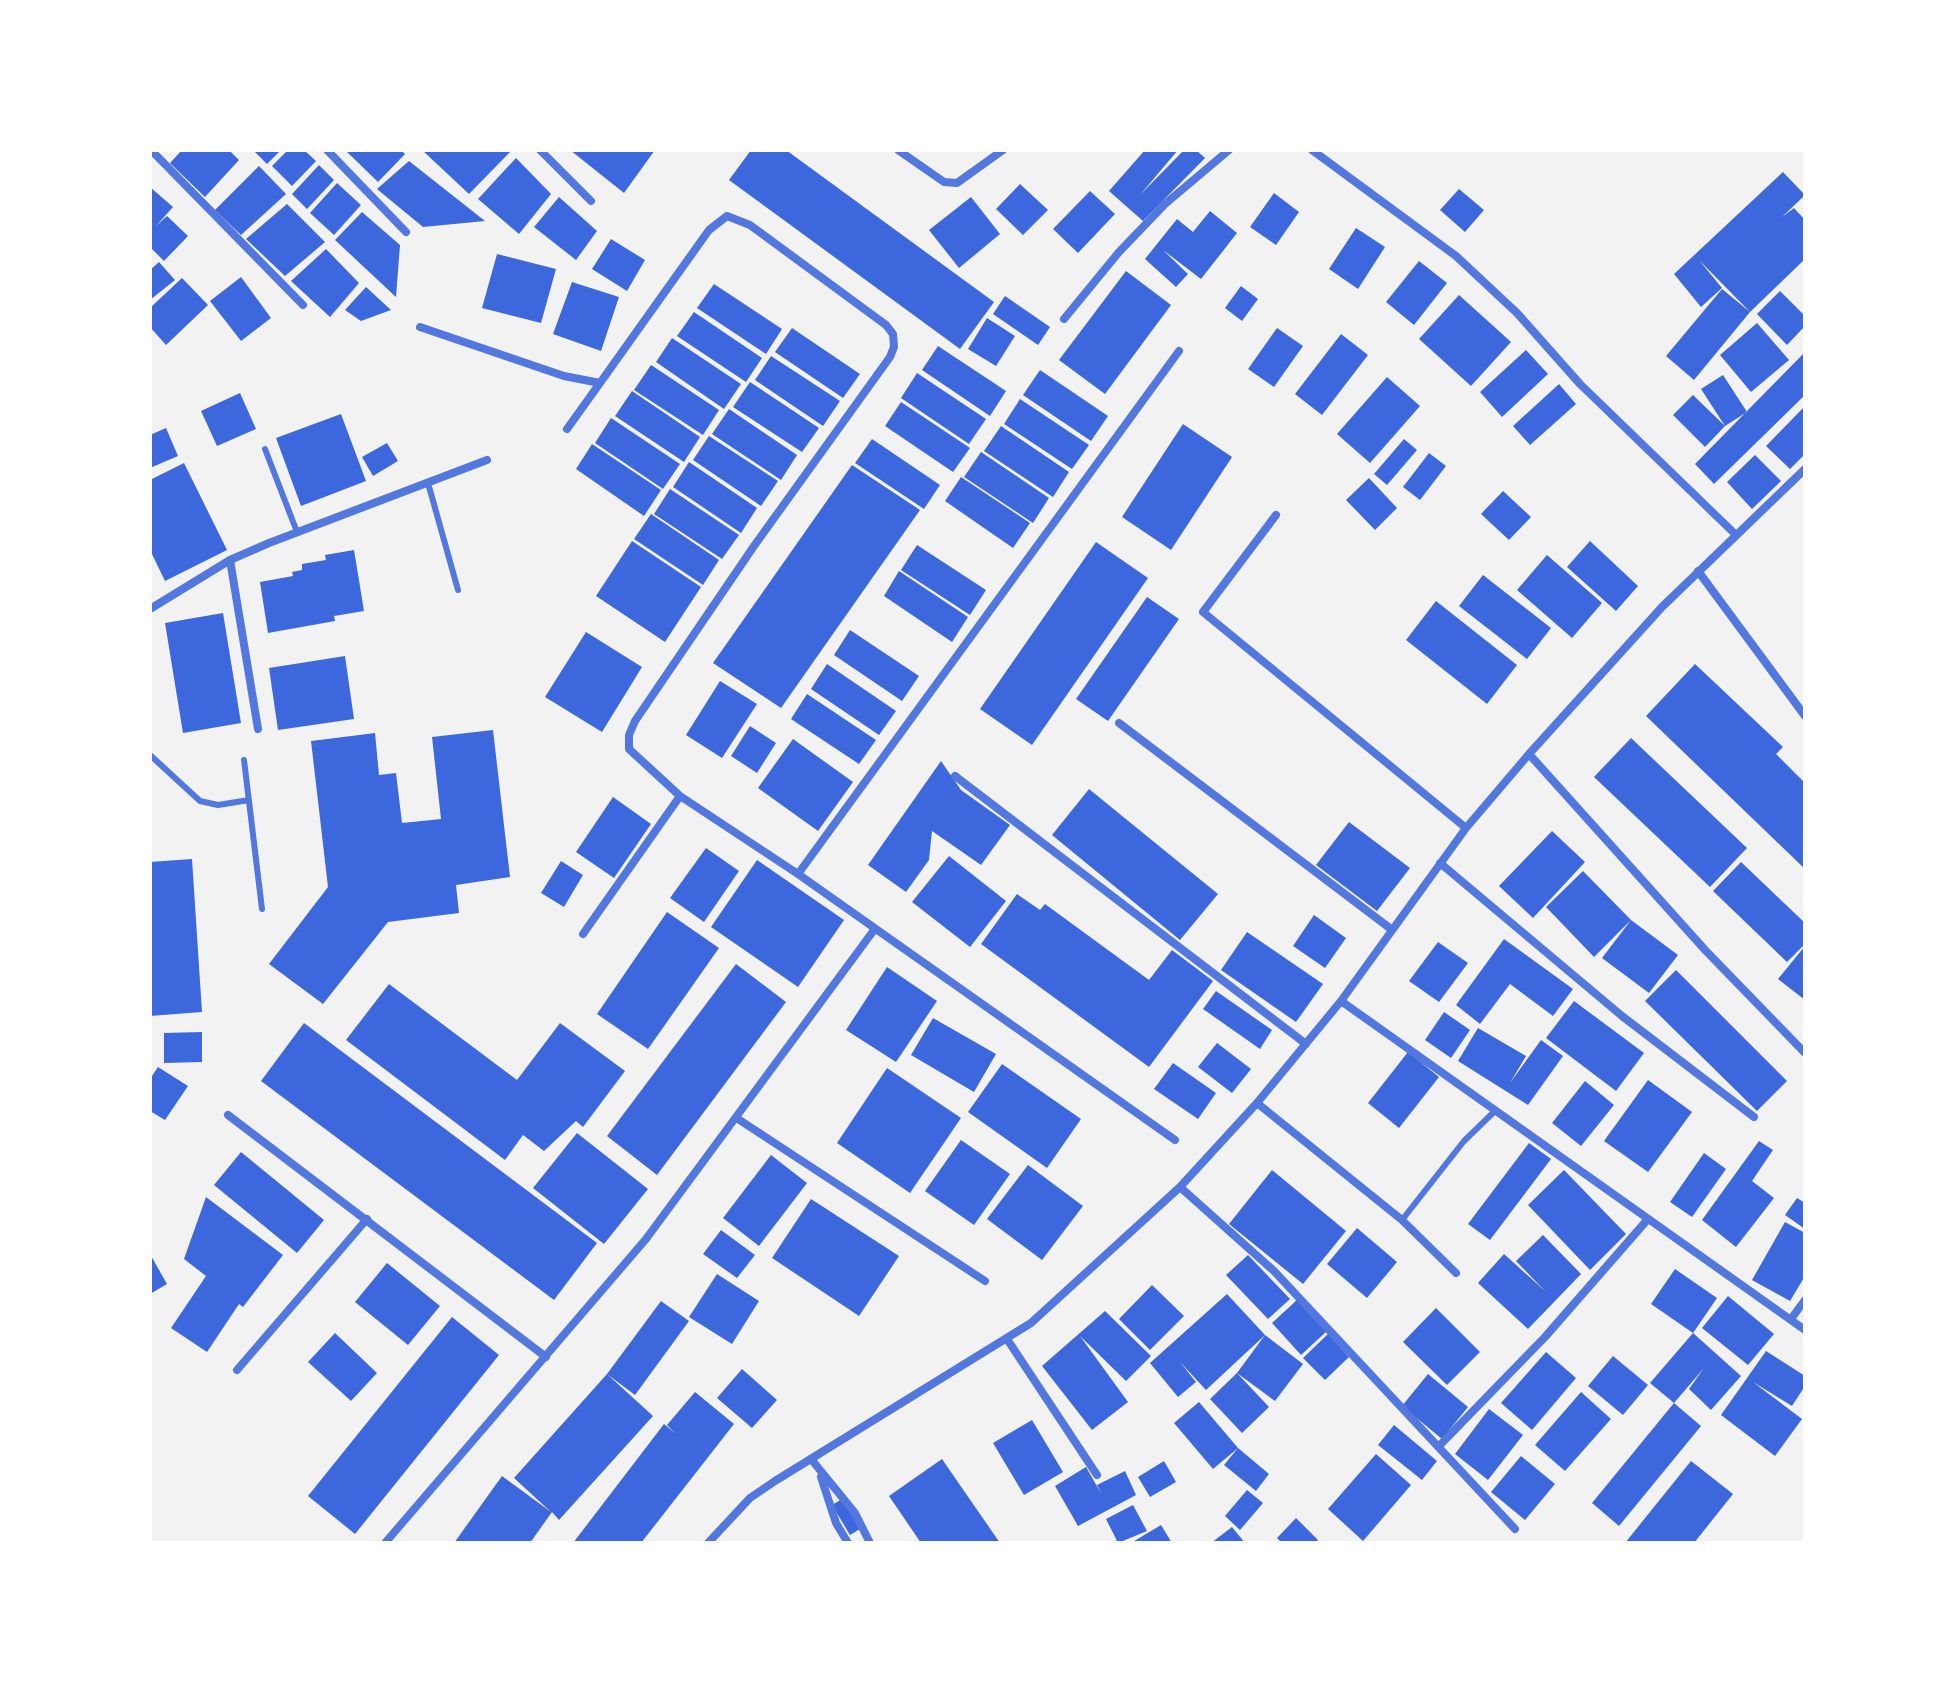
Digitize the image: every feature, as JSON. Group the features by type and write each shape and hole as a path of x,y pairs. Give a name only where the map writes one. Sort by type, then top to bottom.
{"street":[{"path":"151,150 303,305"},
{"path":"327,150 406,232"},
{"path":"540,150 591,201"},
{"path":"898,150 944,182 957,183 1003,150"},
{"path":"1064,319 1119,252 1165,204 1229,150"},
{"path":"1312,150 1456,256 1580,384 1734,533"},
{"path":"567,429 709,230 727,216 750,225 893,334 894,347 890,357 754,546 629,735 629,749 638,761 680,796 798,874 1175,1140"},
{"path":"420,327 564,376 600,383"},
{"path":"798,874 1179,351"},
{"path":"150,609 230,560 487,460"},
{"path":"708,1543 750,1498 1007,1339 1066,1292 1180,1187 1257,1103 1341,1001 1466,828 1529,754 1734,533 1805,469"},
{"path":"1276,515 1203,612 1466,828"},
{"path":"230,560 258,729"},
{"path":"1698,571 1805,716"},
{"path":"1119,723 1391,929"},
{"path":"1529,754 1706,951 1805,1053"},
{"path":"955,776 1306,1044"},
{"path":"583,934 680,796"},
{"path":"1440,863 1622,1016 1754,1117"},
{"path":"385,1543 646,1239 738,1119 874,930"},
{"path":"1341,1001 1805,1330"},
{"path":"1257,1103 1402,1220 1456,1273"},
{"path":"228,1115 546,1357"},
{"path":"738,1119 985,1281"},
{"path":"1180,1187 1274,1271 1337,1336 1384,1392 1440,1445 1515,1529"},
{"path":"237,1370 367,1219"},
{"path":"1440,1445 1545,1337 1648,1219"},
{"path":"1791,1319 1805,1300"},
{"path":"1007,1339 1097,1475"},
{"path":"811,1459 855,1513 870,1543"},
{"path":"820,1473 836,1523 848,1543"}],"lane":[{"path":"265,449 297,532"},
{"path":"428,483 458,590"},
{"path":"150,755 200,801 218,805 249,800"},
{"path":"244,760 262,909"},
{"path":"1402,1220 1464,1141 1496,1110"}],"building":[{"path":"182,150 229,150 239,160 205,197 170,163"},
{"path":"253,150 281,150 267,164"},
{"path":"288,150 304,150 316,161 292,186 272,166"},
{"path":"345,150 401,150 405,154 378,182"},
{"path":"422,150 512,150 469,194"},
{"path":"570,150 655,150 624,193"},
{"path":"751,150 786,150 994,302 960,349 729,180"},
{"path":"1145,150 1178,150 1140,195 1184,150 1196,150 1205,158 1143,221 1109,191"},
{"path":"516,158 551,194 519,234 478,199"},
{"path":"409,161 485,221 423,227 377,189"},
{"path":"319,165 334,180 307,209 292,194"},
{"path":"259,166 286,194 241,235 215,210"},
{"path":"1783,172 1805,195 1782,217 1794,208 1805,220 1805,259 1750,312 1699,260 1722,288 1701,307 1674,274"},
{"path":"337,183 361,205 334,235 310,213"},
{"path":"1020,184 1048,210 1023,235 996,209"},
{"path":"150,187 173,207 156,226 167,216 188,236 164,261 150,247"},
{"path":"1459,189 1484,210 1465,232 1440,210"},
{"path":"1090,191 1115,214 1078,253 1053,229"},
{"path":"1274,193 1299,212 1276,245 1250,227"},
{"path":"559,197 597,231 576,260 534,227"},
{"path":"971,197 1000,234 959,268 929,230"},
{"path":"287,204 325,242 285,276 246,239"},
{"path":"1210,211 1237,233 1201,279 1163,250 1188,274 1176,287 1145,259 1177,219 1193,232"},
{"path":"362,212 400,245 396,297 335,240"},
{"path":"1356,228 1385,247 1358,289 1329,269"},
{"path":"611,239 645,260 627,291 592,269"},
{"path":"326,249 359,283 330,317 291,281"},
{"path":"497,254 556,269 541,323 482,308"},
{"path":"1419,261 1447,283 1414,325 1386,302"},
{"path":"159,262 175,280 150,300 150,270"},
{"path":"1126,271 1171,305 1105,394 1059,360"},
{"path":"241,277 271,318 241,341 210,301"},
{"path":"182,278 208,305 166,345 150,327 150,308"},
{"path":"572,282 619,297 601,351 553,334"},
{"path":"714,284 782,329 766,354 697,308"},
{"path":"1241,286 1258,299 1242,321 1225,308"},
{"path":"366,287 391,310 361,321 345,310"},
{"path":"1722,289 1750,312 1694,380 1666,356"},
{"path":"1780,291 1805,316 1805,326 1787,345 1757,314"},
{"path":"1459,295 1511,342 1471,386 1419,339"},
{"path":"1005,296 1050,327 1038,345 993,314"},
{"path":"694,312 762,358 746,382 677,336"},
{"path":"987,318 1015,336 996,366 968,349"},
{"path":"1757,323 1789,360 1751,392 1720,355"},
{"path":"792,328 860,374 843,398 775,352"},
{"path":"1277,328 1303,346 1274,387 1248,369"},
{"path":"1341,334 1368,355 1322,415 1295,394"},
{"path":"672,338 741,384 724,409 656,362"},
{"path":"938,346 1006,391 990,416 922,370"},
{"path":"1526,350 1548,374 1502,417 1480,392"},
{"path":"1805,352 1805,395 1714,484 1695,464"},
{"path":"771,356 840,401 823,426 755,380"},
{"path":"651,365 719,410 703,435 634,390"},
{"path":"1040,370 1108,416 1091,441 1023,395"},
{"path":"917,373 986,419 969,444 901,398"},
{"path":"1723,375 1747,412 1725,426 1701,389"},
{"path":"1387,377 1420,406 1370,463 1337,434"},
{"path":"750,382 819,428 802,452 733,407"},
{"path":"1559,384 1576,404 1530,445 1513,426"},
{"path":"632,391 700,437 684,462 615,416"},
{"path":"240,393 256,429 217,446 201,411"},
{"path":"1693,395 1725,426 1705,447 1673,415"},
{"path":"1020,399 1089,445 1072,469 1004,424"},
{"path":"901,402 970,448 953,472 885,426"},
{"path":"1805,406 1805,454 1790,469 1766,446"},
{"path":"729,409 797,455 781,480 712,434"},
{"path":"341,414 366,481 301,506 276,438"},
{"path":"611,418 680,464 663,489 595,443"},
{"path":"1183,424 1232,457 1171,550 1122,517"},
{"path":"1001,426 1069,472 1053,497 984,451"},
{"path":"166,428 178,456 150,468 150,435"},
{"path":"709,436 778,481 761,506 693,460"},
{"path":"872,439 940,485 924,509 855,463"},
{"path":"1404,439 1417,450 1387,485 1374,474"},
{"path":"387,443 398,461 373,476 362,457"},
{"path":"592,444 661,490 644,516 576,469"},
{"path":"981,452 1049,498 1033,523 964,477"},
{"path":"1429,453 1446,466 1420,500 1403,487"},
{"path":"1755,455 1781,481 1752,509 1727,482"},
{"path":"689,462 757,508 741,533 673,487"},
{"path":"184,463 227,550 165,581 150,550 150,480"},
{"path":"852,465 920,510 781,708 713,663"},
{"path":"961,477 1030,523 1013,548 945,501"},
{"path":"1369,478 1397,508 1375,530 1346,500"},
{"path":"670,489 739,535 722,559 654,514"},
{"path":"1503,491 1531,517 1509,540 1481,514"},
{"path":"651,514 719,560 703,585 634,539"},
{"path":"632,541 701,587 665,642 596,596"},
{"path":"1590,541 1638,586 1616,611 1567,567"},
{"path":"1096,542 1148,578 1032,745 980,709"},
{"path":"917,545 986,590 970,615 901,570"},
{"path":"354,550 364,611 334,616 335,621 268,633 260,582 293,576 292,572 302,570 302,564 326,560 325,555"},
{"path":"1547,555 1602,603 1572,638 1517,590"},
{"path":"899,571 968,617 952,642 884,596"},
{"path":"1483,575 1551,628 1527,659 1459,606"},
{"path":"1147,597 1179,619 1108,721 1076,699"},
{"path":"1436,601 1517,665 1487,704 1406,640"},
{"path":"223,613 241,723 183,733 165,623"},
{"path":"850,630 919,676 902,701 834,655"},
{"path":"586,632 642,667 602,732 545,697"},
{"path":"345,656 354,719 278,730 269,668"},
{"path":"827,664 896,711 879,735 811,689"},
{"path":"1695,664 1783,747 1776,754 1805,783 1805,869 1646,716"},
{"path":"720,681 757,704 722,758 686,735"},
{"path":"807,694 876,740 859,764 791,719"},
{"path":"750,726 776,743 757,773 731,756"},
{"path":"493,730 510,877 456,885 459,913 388,922 323,1004 269,964 328,887 311,741 375,733 379,775 396,773 402,823 441,819 432,737"},
{"path":"1631,738 1747,848 1710,887 1594,777"},
{"path":"793,739 853,782 818,831 758,788"},
{"path":"941,761 961,790 1010,825 981,865 932,831 929,860 906,892 868,865"},
{"path":"1089,789 1218,894 1180,940 1052,835"},
{"path":"613,797 651,824 614,878 576,852"},
{"path":"1349,822 1410,868 1377,911 1316,865"},
{"path":"1552,831 1585,862 1533,918 1499,886"},
{"path":"706,848 739,871 704,922 670,898"},
{"path":"949,856 1006,901 970,947 912,902"},
{"path":"192,859 202,1012 150,1016 150,862"},
{"path":"757,860 844,920 798,987 711,927"},
{"path":"561,861 583,875 564,907 541,893"},
{"path":"1741,862 1805,923 1805,944 1787,962 1713,891"},
{"path":"1583,871 1631,920 1594,957 1546,907"},
{"path":"1017,894 1040,910 1045,904 1149,980 1172,950 1213,981 1149,1067 981,944"},
{"path":"667,912 719,948 648,1049 597,1014"},
{"path":"1314,915 1346,938 1325,968 1293,946"},
{"path":"1631,920 1678,955 1649,993 1602,958"},
{"path":"1247,932 1323,984 1296,1022 1221,970"},
{"path":"1504,939 1573,989 1553,1016 1510,984 1480,1024 1456,1005"},
{"path":"1438,942 1468,963 1439,1002 1409,981"},
{"path":"1805,946 1805,1000 1778,979"},
{"path":"736,964 786,1002 657,1175 607,1136"},
{"path":"887,967 937,1001 896,1062 846,1030"},
{"path":"1676,970 1787,1081 1757,1111 1645,1001"},
{"path":"389,984 517,1080 560,1023 625,1071 583,1127 576,1121 544,1151 523,1135 505,1160 346,1040"},
{"path":"1216,991 1272,1030 1260,1049 1203,1009"},
{"path":"1574,1001 1644,1053 1616,1091 1546,1038"},
{"path":"1444,1012 1470,1030 1451,1058 1425,1040"},
{"path":"933,1018 996,1054 974,1092 911,1055"},
{"path":"304,1023 597,1243 554,1300 261,1081"},
{"path":"1478,1028 1526,1056 1510,1083 1541,1040 1563,1056 1528,1105 1458,1061"},
{"path":"202,1032 202,1062 164,1063 164,1033"},
{"path":"1217,1043 1251,1069 1232,1093 1198,1067"},
{"path":"1408,1052 1439,1077 1399,1128 1368,1103"},
{"path":"1173,1063 1216,1093 1198,1119 1154,1089"},
{"path":"1002,1064 1081,1119 1047,1168 968,1112"},
{"path":"158,1067 188,1086 165,1120 150,1111 150,1079"},
{"path":"887,1068 961,1118 910,1193 837,1143"},
{"path":"1648,1080 1692,1112 1648,1172 1604,1141"},
{"path":"1585,1081 1614,1105 1581,1146 1552,1123"},
{"path":"577,1133 648,1189 604,1244 533,1188"},
{"path":"961,1140 1010,1174 974,1225 925,1191"},
{"path":"1759,1141 1773,1150 1752,1181 1774,1198 1736,1247 1702,1220"},
{"path":"1529,1143 1551,1159 1490,1240 1468,1224"},
{"path":"241,1152 324,1220 297,1253 214,1185"},
{"path":"1704,1153 1726,1169 1692,1217 1670,1202"},
{"path":"771,1155 807,1183 759,1246 723,1218"},
{"path":"1028,1165 1083,1206 1042,1260 987,1219"},
{"path":"1272,1170 1346,1231 1303,1284 1229,1224"},
{"path":"1564,1170 1626,1234 1590,1270 1528,1205"},
{"path":"206,1197 283,1255 243,1307 239,1304 207,1352 171,1328 206,1276 184,1259"},
{"path":"1797,1198 1805,1203 1805,1229 1785,1215"},
{"path":"811,1199 899,1256 859,1316 772,1258"},
{"path":"1785,1222 1805,1233 1805,1276 1790,1301 1752,1280"},
{"path":"1357,1228 1397,1262 1367,1298 1327,1264"},
{"path":"721,1230 755,1255 737,1278 703,1254"},
{"path":"1543,1235 1581,1274 1528,1329 1478,1283 1504,1254 1545,1291 1516,1261"},
{"path":"150,1254 167,1284 150,1294"},
{"path":"1248,1255 1290,1299 1268,1319 1226,1275"},
{"path":"387,1263 440,1306 408,1345 355,1302"},
{"path":"1675,1269 1717,1298 1693,1333 1651,1304"},
{"path":"717,1274 759,1301 732,1344 689,1317"},
{"path":"1152,1285 1184,1316 1150,1350 1119,1319"},
{"path":"1227,1294 1265,1335 1206,1390 1180,1362 1196,1382 1178,1397 1150,1363"},
{"path":"1728,1296 1774,1334 1748,1365 1702,1328"},
{"path":"1298,1299 1327,1331 1301,1355 1272,1323"},
{"path":"661,1301 689,1321 635,1395 607,1374"},
{"path":"1436,1308 1480,1352 1447,1385 1403,1342"},
{"path":"1105,1311 1151,1356 1126,1381 1080,1336 1128,1402 1092,1430 1042,1366"},
{"path":"452,1317 499,1355 355,1534 308,1496"},
{"path":"335,1333 377,1373 351,1401 308,1362"},
{"path":"1693,1333 1741,1376 1711,1410 1689,1389 1704,1368 1674,1403 1650,1383"},
{"path":"1328,1334 1349,1357 1325,1380 1303,1358"},
{"path":"1265,1335 1303,1364 1275,1401 1237,1373"},
{"path":"1766,1351 1805,1376 1805,1386 1792,1406 1753,1382 1802,1419 1775,1456 1721,1415"},
{"path":"1546,1352 1576,1378 1532,1430 1501,1403"},
{"path":"1613,1356 1648,1385 1623,1415 1588,1386"},
{"path":"742,1369 777,1400 752,1428 717,1398"},
{"path":"1237,1373 1269,1407 1242,1433 1210,1399"},
{"path":"607,1374 653,1416 559,1520 552,1512 530,1543 454,1543 502,1476 551,1512 514,1478"},
{"path":"1428,1374 1468,1407 1442,1439 1402,1406"},
{"path":"695,1392 734,1424 641,1543 573,1543 664,1424 675,1433 667,1425"},
{"path":"1581,1392 1611,1419 1565,1471 1535,1445"},
{"path":"1199,1402 1238,1448 1213,1469 1174,1423"},
{"path":"1674,1403 1701,1426 1619,1526 1592,1503"},
{"path":"1489,1409 1523,1435 1488,1480 1455,1454"},
{"path":"1032,1420 1063,1472 1024,1495 993,1443"},
{"path":"1394,1425 1437,1461 1422,1480 1378,1445"},
{"path":"1238,1448 1269,1474 1256,1491 1224,1465"},
{"path":"1376,1454 1411,1485 1363,1541 1328,1509"},
{"path":"1521,1456 1555,1484 1525,1520 1491,1492"},
{"path":"942,1459 1000,1543 921,1543 889,1496"},
{"path":"1164,1461 1176,1482 1150,1497 1138,1477"},
{"path":"1691,1461 1733,1494 1694,1543 1625,1543"},
{"path":"1086,1467 1102,1495 1097,1485 1125,1471 1136,1495 1078,1526 1055,1486"},
{"path":"1247,1490 1263,1503 1240,1530 1225,1516"},
{"path":"842,1499 860,1529 850,1535 832,1505"},
{"path":"1133,1505 1147,1531 1118,1543 1106,1519"},
{"path":"1296,1518 1318,1540 1316,1543 1282,1543 1277,1538"},
{"path":"1161,1525 1172,1543 1131,1543"},
{"path":"1232,1527 1245,1543 1211,1543"}]}
